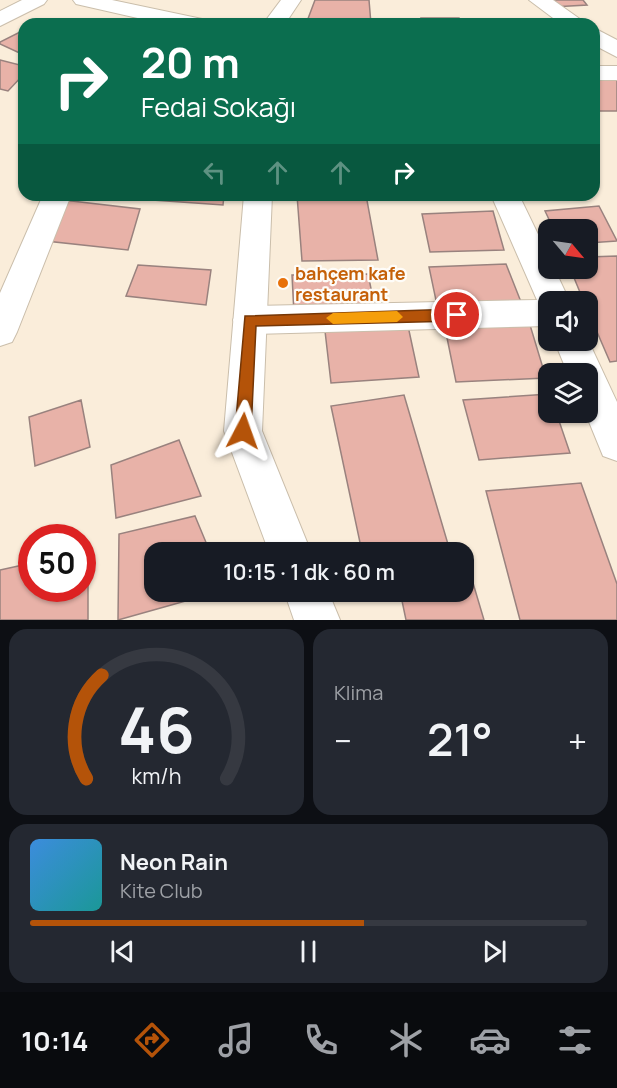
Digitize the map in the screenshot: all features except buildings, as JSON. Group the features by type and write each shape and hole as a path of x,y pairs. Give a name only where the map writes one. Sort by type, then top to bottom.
{"street":[{"path":"0,20 36,0"},
{"path":"83,0 166,18"},
{"path":"267,18 291,0"},
{"path":"539,0 567,18"},
{"path":"600,39 617,50"},
{"path":"600,73 617,73"},
{"path":"0,332 55,201"},
{"path":"258,201 243,431 286,542"},
{"path":"508,201 549,291"},
{"path":"250,320 538,313"},
{"path":"598,400 617,443"},
{"path":"310,602 317,620"}],"slow traffic":[{"path":"333,318 397,317"}],"place":[{"name":"bahçem kafe restaurant","path":"283,283"}],"route":[{"path":"243,431 250,320 457,315"}]}
